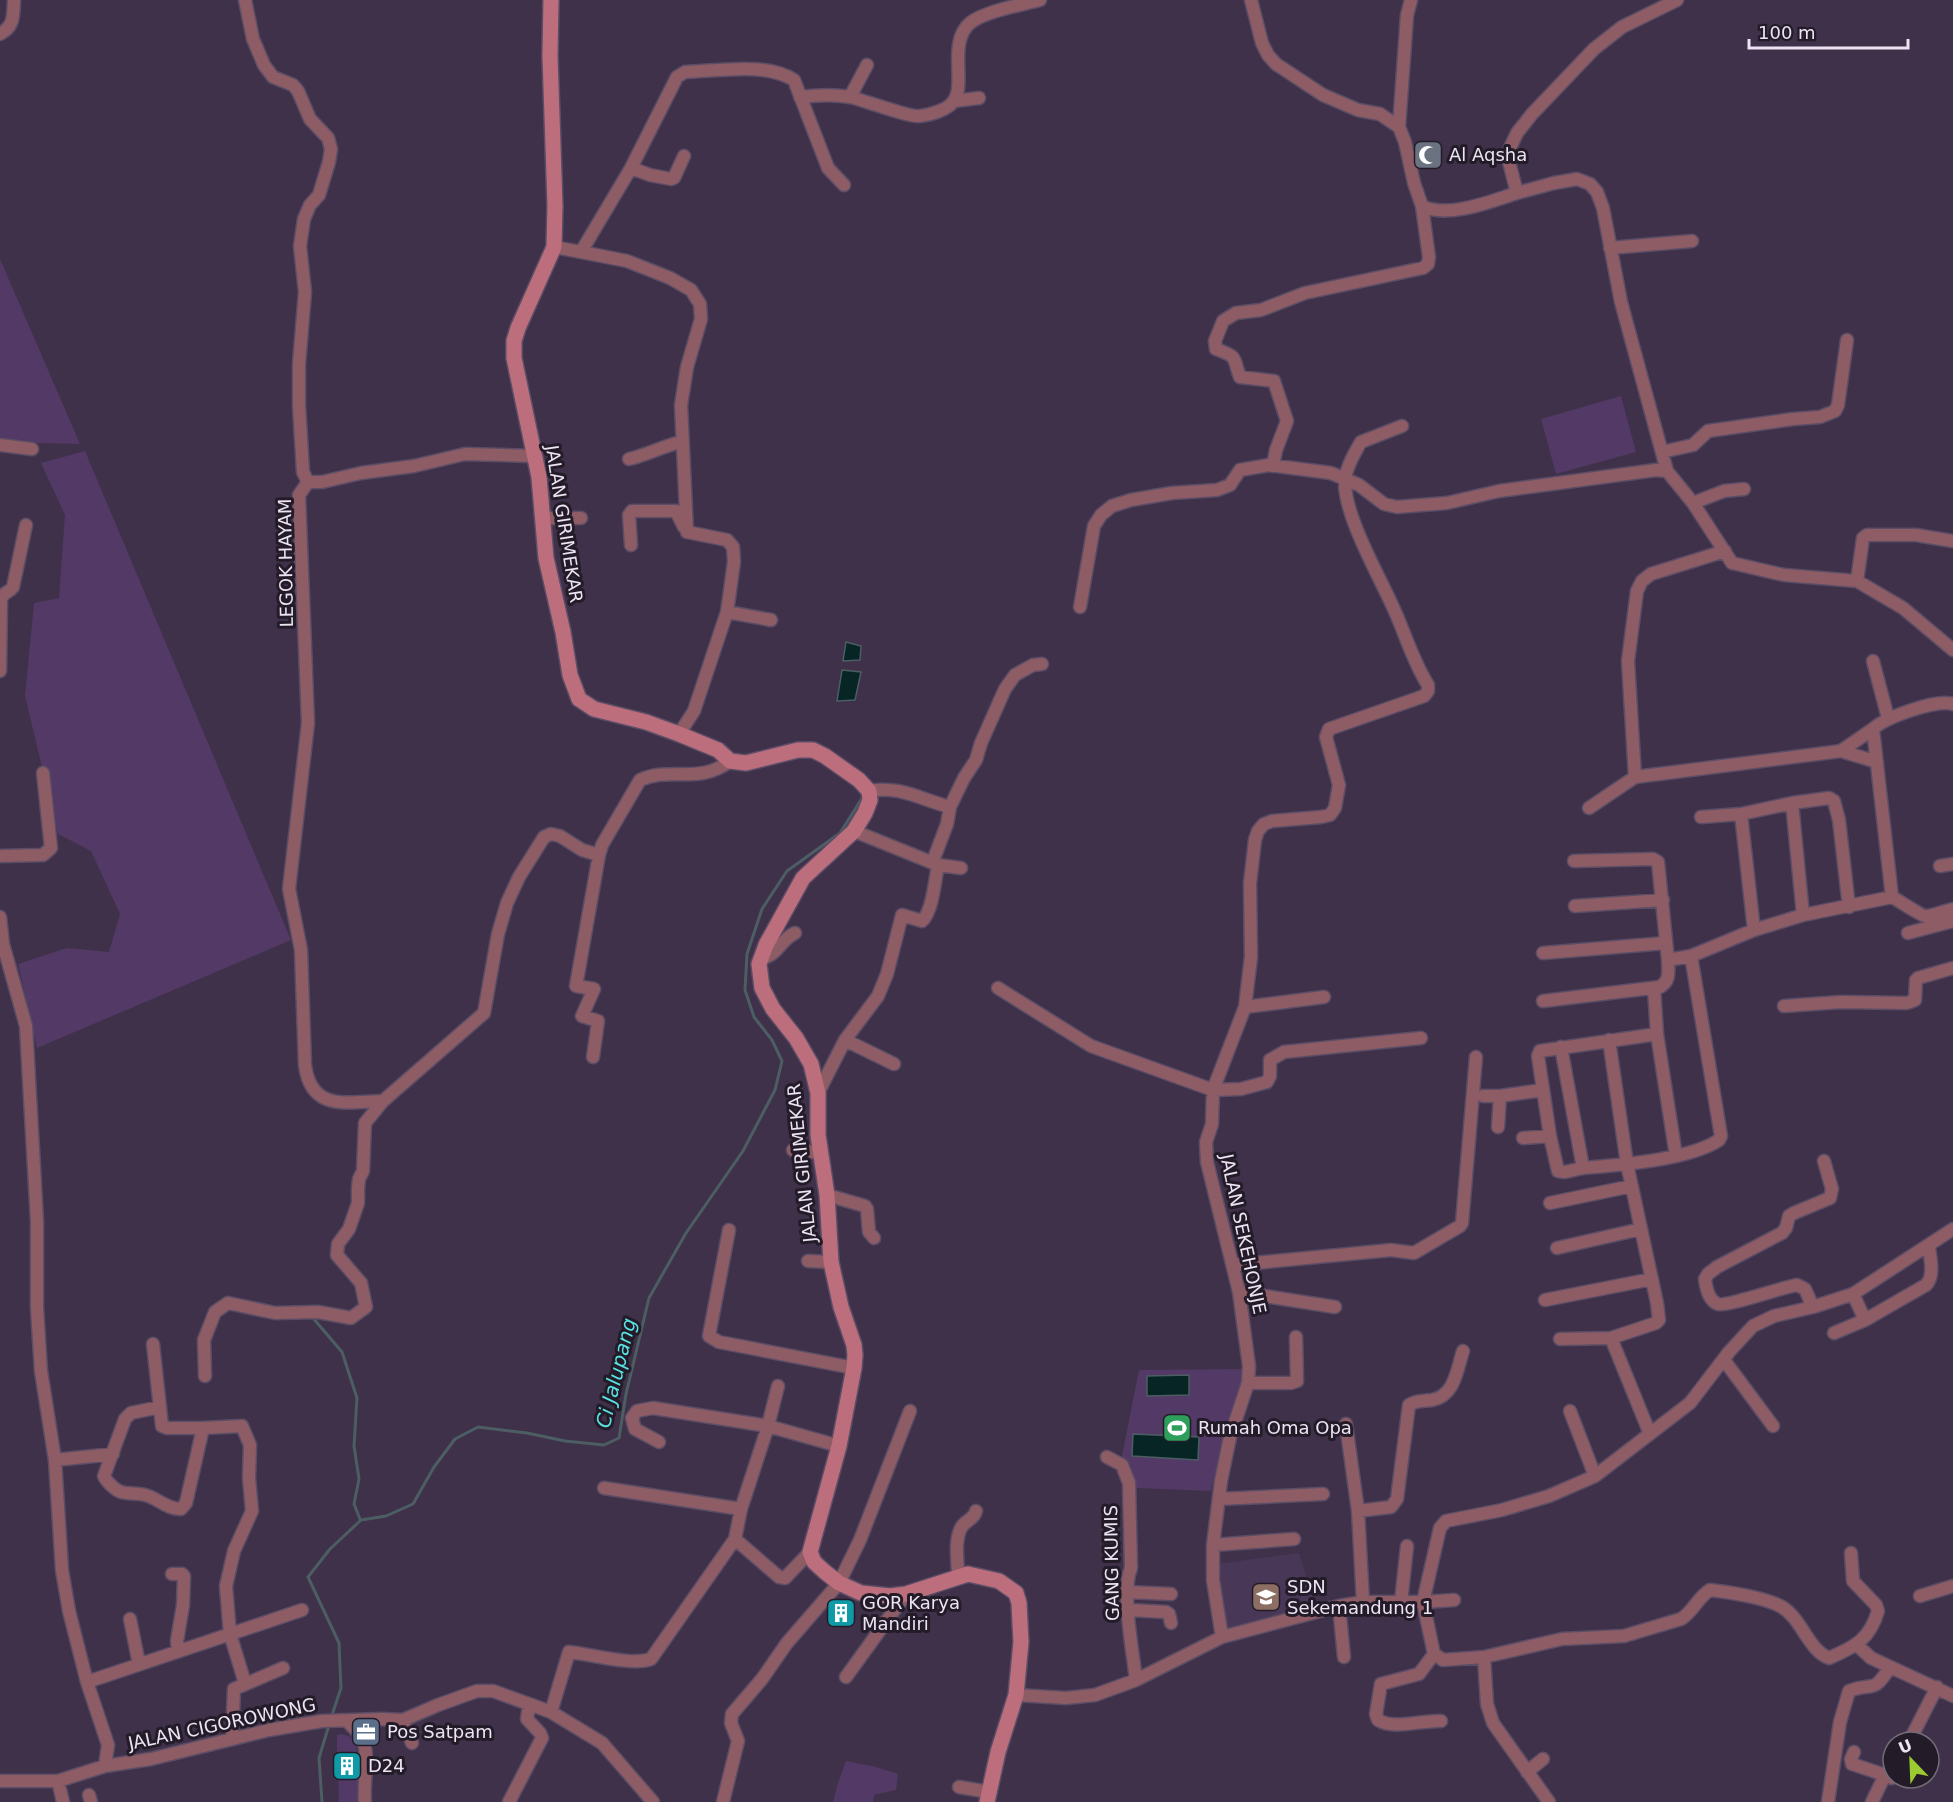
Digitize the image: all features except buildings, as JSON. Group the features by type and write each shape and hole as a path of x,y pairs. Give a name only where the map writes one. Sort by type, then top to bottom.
{"street":[{"path":"0,34 8,30 12,23 14,0"},
{"name":"LEGOK HAYAM","path":"245,0 253,39 264,65 273,77 293,85 298,91 310,119 328,138 331,149 319,195 310,205 304,219 300,246 305,292 299,364 299,405 303,472 308,483 299,495 308,723 290,889 301,950 305,1065 307,1080 315,1093 335,1103 383,1101"},
{"name":"JALAN GIRIMEKAR","path":"551,0 554,248 518,328 514,341 514,357 534,456 546,558 570,675 579,699 594,709 646,722 680,734 718,750 730,761"},
{"path":"954,101 958,80 958,52 962,35 967,27 987,15 1040,0"},
{"path":"1251,0 1262,43 1276,64 1323,95 1359,110 1380,114 1399,127"},
{"path":"1273,465 1287,421 1274,381 1240,377 1237,362 1233,356 1216,349 1215,341 1223,321 1236,313 1261,310 1305,293 1423,268 1428,264 1430,257 1422,206 1399,127 1407,15 1411,0"},
{"path":"1517,193 1508,158 1509,148 1532,114 1594,49 1622,27 1677,0"},
{"path":"849,98 867,65"},
{"path":"580,252 631,168 677,77 681,74 765,69 784,74 794,80 828,168 844,185"},
{"path":"800,97 829,94 916,117 933,113 954,101 979,98"},
{"path":"631,168 670,179 674,178 684,156"},
{"path":"1422,206 1432,211 1444,210 1473,206 1568,180 1577,179 1590,184 1598,192 1604,208 1621,302 1667,471 1693,503 1732,563 1784,575 1857,581 1903,608 1953,650"},
{"path":"1611,248 1692,241"},
{"path":"554,248 627,261 670,278 691,290 700,304 701,319 687,367 681,405 687,532"},
{"path":"1662,452 1693,445 1708,431 1820,417 1835,411 1838,405 1846,340"},
{"path":"1345,478 1361,442 1402,426"},
{"path":"630,459 645,455 662,446 681,442"},
{"path":"0,445 32,449"},
{"path":"308,483 414,466 465,454 534,456"},
{"path":"1080,607 1094,526 1101,515 1112,506 1131,500 1172,493 1217,490 1230,485 1240,470 1273,465 1310,469 1345,478 1384,504 1397,507 1447,503 1499,491 1553,483 1656,470 1667,471"},
{"name":"JALAN SEKEHONJE","path":"1222,1637 1213,1580 1213,1545 1230,1437 1248,1383 1249,1366 1234,1265 1207,1162 1206,1142 1212,1125 1214,1088 1245,1007 1251,957 1250,883 1255,840 1258,831 1272,820 1322,817 1330,815 1335,808 1339,785 1326,737 1329,729 1424,696 1428,691 1428,685 1409,648 1394,607 1365,549 1346,497 1345,478"},
{"path":"1693,503 1724,491 1744,489"},
{"path":"631,545 629,515 632,511 677,512 687,532"},
{"path":"543,518 581,518"},
{"path":"0,671 1,599 4,593 13,587 26,525"},
{"path":"680,734 694,711 727,612 734,562 733,547 727,540 687,532"},
{"path":"1857,581 1863,538 1868,535 1916,535 1953,541"},
{"path":"1635,777 1628,661 1637,591 1642,581 1651,574 1725,551"},
{"path":"727,612 771,620"},
{"path":"1873,661 1888,718"},
{"path":"818,1093 845,1040 878,996 887,974 902,915 922,921 925,919 931,901 935,863 950,807 976,760 984,734 1005,689 1015,675 1033,665 1042,664"},
{"path":"1841,751 1888,718 1937,703 1953,704"},
{"path":"1873,729 1892,897"},
{"path":"593,1057 598,1021 582,1016 594,989 576,986 602,845 639,780 661,775 698,775 716,770 730,761 746,763 798,750 813,750 859,780 869,791 891,789 950,807"},
{"path":"1589,808 1635,777 1841,751 1877,762"},
{"path":"0,856 42,855 51,848 43,773"},
{"name":"JALAN GIRIMEKAR","path":"810,1552 838,1446 854,1368 854,1345 841,1307 831,1262 818,1093 811,1064 796,1038 773,1009 762,988 759,964 766,945 803,878 854,831 870,800 869,791"},
{"path":"1701,817 1741,814 1829,798 1834,801 1839,820 1849,907"},
{"path":"1792,803 1803,915"},
{"path":"1741,814 1754,930"},
{"path":"854,831 935,863 961,868"},
{"path":"205,1376 204,1340 215,1312 228,1304 275,1314 318,1312 351,1318 366,1307 361,1283 337,1256 338,1244 349,1229 358,1203 359,1179 363,1171 365,1123 383,1101 484,1013 498,934 507,903 519,877 544,837 551,834 560,836 582,850 599,855"},
{"path":"1543,1001 1654,988 1660,987 1667,981 1668,960 1658,862 1653,859 1574,861"},
{"path":"1940,866 1953,864"},
{"path":"1668,960 1691,956 1754,930 1803,915 1892,897 1909,906 1920,916 1953,909"},
{"path":"1575,906 1663,900"},
{"path":"0,917 3,944 26,1026 37,1221 37,1319 41,1371 55,1460 62,1570 69,1611 87,1682 108,1745 105,1766"},
{"path":"1908,933 1953,921"},
{"path":"762,958 773,954 788,936 795,933"},
{"path":"1543,953 1666,944"},
{"path":"1657,1034 1540,1051 1538,1056 1550,1136 1558,1171 1565,1172 1676,1156 1719,1140 1721,1136 1691,956"},
{"path":"1784,1006 1841,1002 1907,1003 1915,1000 1918,978 1953,968"},
{"path":"998,988 1091,1046 1214,1088 1241,1089 1266,1082 1270,1076 1270,1060 1284,1052 1421,1038"},
{"path":"1654,988 1657,1034 1676,1156"},
{"path":"1245,1007 1324,997"},
{"path":"845,1040 894,1064"},
{"path":"1560,1339 1611,1338 1659,1320 1627,1164 1609,1040"},
{"path":"1561,1047 1583,1168"},
{"path":"1234,1265 1391,1250 1414,1253 1460,1226 1476,1057"},
{"path":"1483,1096 1544,1090"},
{"path":"1498,1127 1500,1096"},
{"path":"1523,1138 1550,1136"},
{"path":"793,1150 821,1153"},
{"path":"1813,1307 1804,1289 1797,1285 1727,1304 1718,1304 1707,1289 1705,1280 1708,1274 1717,1268 1782,1233 1789,1216 1830,1198 1832,1190 1824,1161"},
{"path":"1550,1203 1632,1186"},
{"path":"827,1195 865,1206 869,1232 874,1238"},
{"path":"1557,1248 1641,1228"},
{"path":"1851,1553 1853,1581 1878,1608 1871,1630 1857,1645 1829,1658 1826,1658 1782,1607 1749,1596 1710,1590 1688,1615 1624,1636 1562,1639 1484,1657 1443,1660 1434,1654 1423,1602 1440,1528 1446,1521 1502,1510 1549,1497 1595,1476 1690,1402 1753,1326 1774,1316 1853,1294 1953,1229"},
{"path":"729,1230 709,1336 719,1342 854,1368"},
{"path":"1834,1333 1865,1320 1930,1281 1932,1275 1929,1246"},
{"path":"808,1261 831,1262"},
{"path":"1545,1300 1652,1279"},
{"path":"1239,1292 1335,1307"},
{"path":"1853,1294 1865,1320"},
{"path":"1248,1383 1297,1381 1296,1337"},
{"path":"1611,1338 1650,1434"},
{"path":"153,1344 164,1427 242,1426 250,1445 249,1478 252,1511 231,1559 226,1586 230,1634 245,1683"},
{"path":"1358,1511 1391,1507 1395,1504 1409,1405 1446,1395 1454,1382 1463,1351"},
{"path":"1724,1360 1773,1426"},
{"path":"551,1712 569,1652 611,1659 650,1660 735,1539 741,1509 768,1426 778,1386"},
{"path":"160,1407 131,1413 125,1419 104,1476 105,1480 122,1492 148,1495 174,1509 181,1509 186,1503 203,1428"},
{"path":"659,1442 635,1429 632,1418 637,1411 653,1408 768,1426 838,1446"},
{"path":"723,1802 738,1741 731,1723 732,1714 762,1679 787,1643 839,1583 860,1540 910,1411"},
{"path":"1570,1411 1595,1476"},
{"path":"1346,1424 1358,1511 1363,1602"},
{"path":"55,1460 113,1454"},
{"name":"GANG KUMIS","path":"1107,1457 1122,1465 1129,1483 1131,1568 1128,1576 1128,1592 1136,1680"},
{"path":"604,1488 741,1509"},
{"path":"1219,1499 1323,1494"},
{"path":"958,1576 957,1546 960,1532 965,1524 974,1518 976,1510"},
{"path":"735,1539 779,1577 785,1578 810,1552 814,1562 839,1583 861,1593 890,1596 958,1576 976,1575 999,1581 1013,1591 1019,1604 1022,1642 1016,1695 998,1752 988,1797 959,1787"},
{"path":"1213,1545 1294,1539"},
{"path":"1401,1602 1407,1546"},
{"path":"172,1574 184,1576 178,1651"},
{"path":"1920,1596 1953,1586"},
{"path":"1128,1592 1171,1594"},
{"path":"846,1677 906,1593"},
{"path":"1016,1695 1066,1698 1095,1695 1136,1680 1222,1637 1339,1606 1363,1602 1454,1600"},
{"path":"1339,1606 1344,1657"},
{"path":"87,1682 302,1610"},
{"path":"1129,1610 1166,1612 1169,1614 1171,1623"},
{"path":"130,1619 139,1664"},
{"path":"1857,1645 1871,1658 1953,1696"},
{"path":"1434,1654 1419,1674 1382,1684 1376,1714 1378,1720 1385,1724 1405,1725 1424,1720 1441,1721"},
{"path":"1484,1657 1486,1704 1493,1723 1549,1802"},
{"path":"1828,1802 1840,1722 1849,1691 1870,1688 1879,1684 1890,1667"},
{"path":"232,1738 232,1691 236,1686 284,1668"},
{"path":"1915,1730 1937,1688"},
{"name":"JALAN CIGOROWONG","path":"0,1781 58,1781 105,1766 151,1759 232,1738 322,1721 403,1720 438,1705 484,1690 493,1691 551,1712 602,1743 653,1802"},
{"path":"510,1802 542,1738 527,1719 529,1705"},
{"path":"403,1720 412,1743"},
{"path":"346,1721 360,1734 365,1746 365,1802"},
{"path":"1854,1752 1851,1759 1852,1764 1881,1773"},
{"path":"1527,1772 1543,1759"},
{"path":"58,1781 63,1802"},
{"path":"1872,1802 1881,1788"}],"shaded area":[{"path":"0,259 80,444 0,442"},
{"path":"1621,396 1636,452 1556,474 1541,419"},
{"path":"85,451 291,940 37,1048 18,964 67,948 109,952 120,914 91,851 58,834 25,696 34,603 59,598 65,515 41,463"},
{"path":"846,642 861,646 860,660 843,661"},
{"path":"842,670 861,672 855,700 837,701"},
{"name":"Rumah Oma Opa","path":"1246,1369 1228,1419 1211,1491 1135,1488 1121,1461 1139,1370"},
{"path":"1189,1375 1189,1395 1147,1396 1147,1376"},
{"path":"1133,1434 1199,1437 1198,1460 1132,1456"},
{"name":"SDN Sekemandung 1","path":"1299,1553 1316,1608 1228,1632 1216,1587 1217,1564"},
{"path":"342,1734 356,1739 357,1758 337,1759 337,1735"},
{"path":"846,1761 898,1774 896,1790 874,1795 873,1802 833,1802"},
{"path":"358,1772 360,1802 339,1802 338,1773"}],"waterway":[{"name":"Ci Jalupang","path":"331,1718 341,1688 339,1643 308,1577 330,1549 361,1520 386,1516 413,1504 434,1467 455,1439 478,1427 604,1445 619,1438 626,1394 649,1298 686,1233 743,1151 775,1090 782,1061 772,1040 754,1017 745,990 747,954 762,909 787,871 840,833 864,795"},
{"path":"313,1318 342,1352 357,1398 354,1446 359,1479 354,1504 360,1519"},
{"name":"Ci Jalupang","path":"322,1802 319,1758 329,1725"}],"place":[{"name":"Al Aqsha","path":"1428,155"},
{"name":"Rumah Oma Opa","path":"1177,1428"},
{"name":"SDN Sekemandung 1","path":"1266,1597"},
{"name":"GOR Karya Mandiri","path":"841,1613"},
{"name":"Pos Satpam","path":"366,1732"},
{"name":"D24","path":"347,1766"}]}
